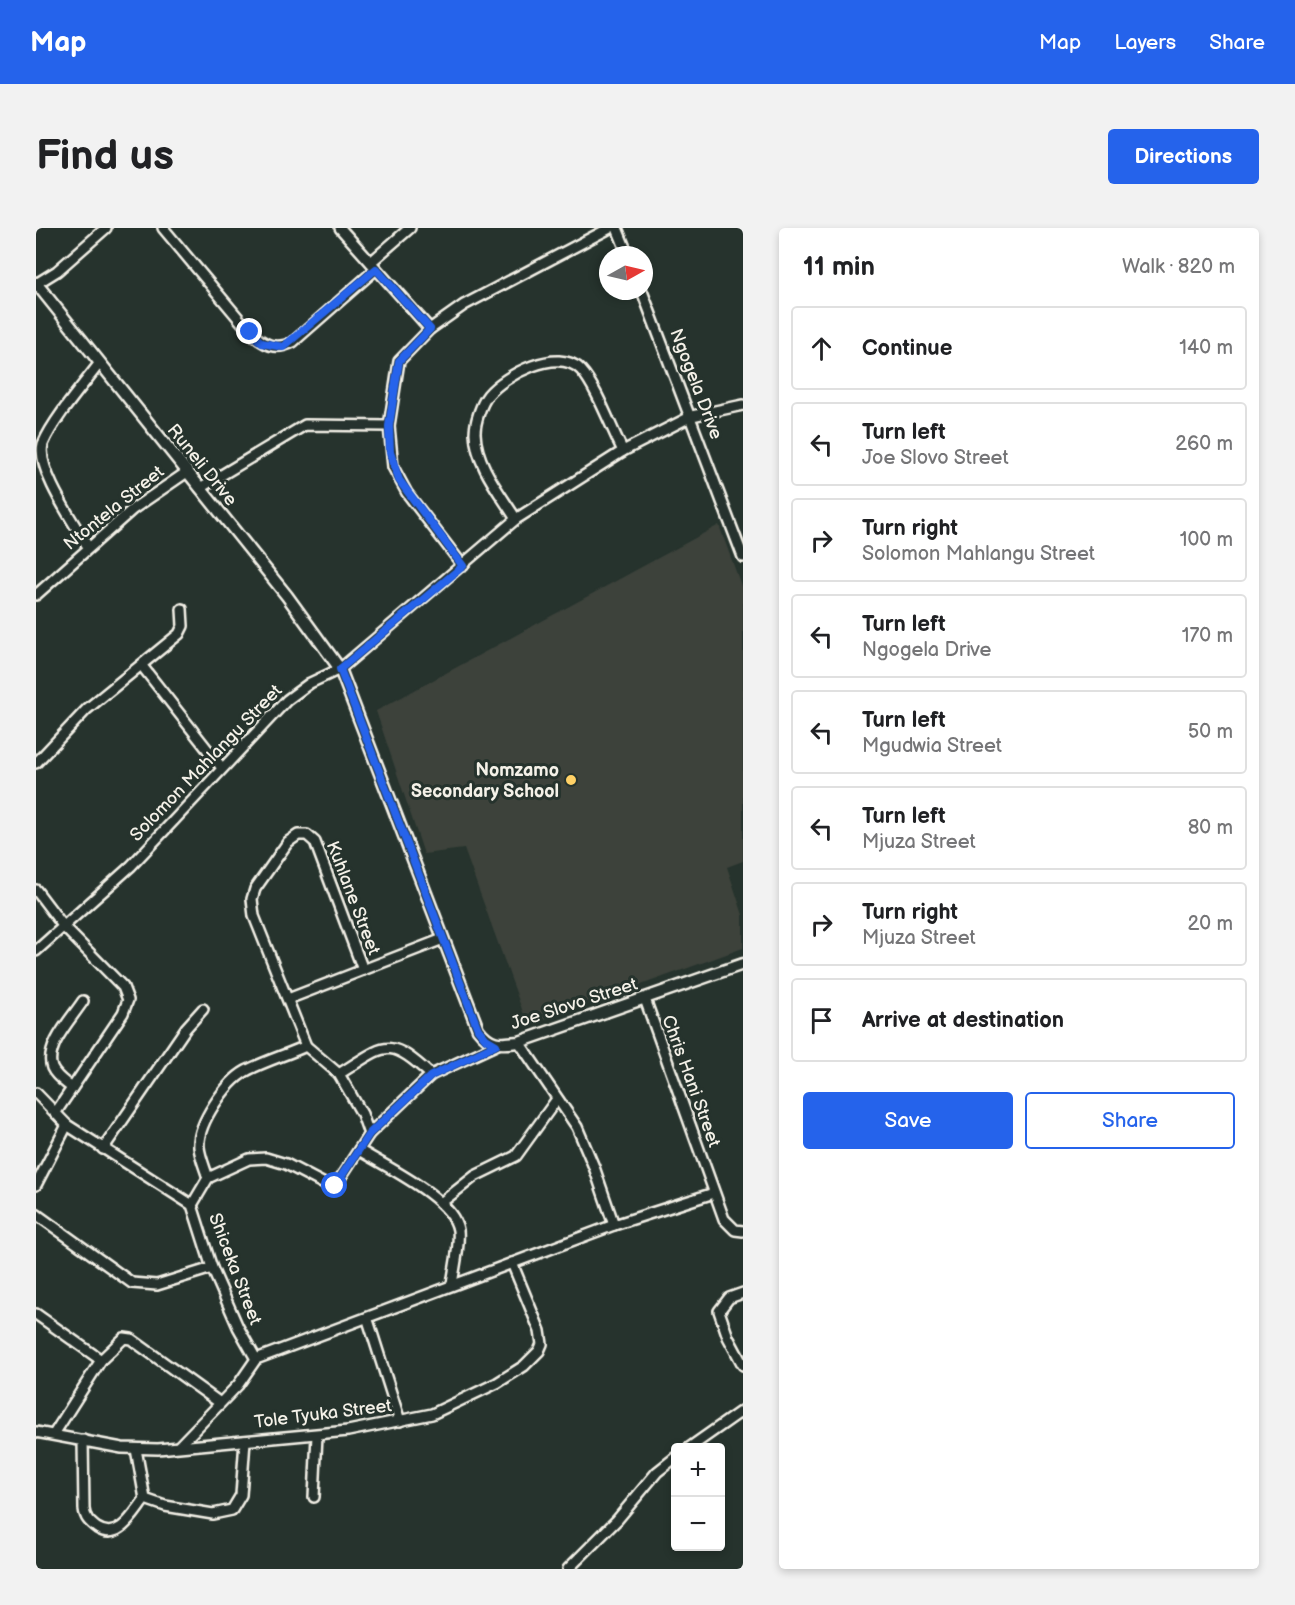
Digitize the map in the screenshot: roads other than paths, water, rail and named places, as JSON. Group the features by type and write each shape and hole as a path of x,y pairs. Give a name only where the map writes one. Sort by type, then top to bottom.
{"street":[{"path":"36,284 57,271 106,228"},
{"path":"163,228 250,332 262,343 272,347 283,347 293,342 374,266 410,228"},
{"path":"340,228 430,329"},
{"path":"463,566 399,480 391,460 389,426 399,361 430,329 480,295 610,228"},
{"path":"617,228 624,246"},
{"name":"Runeli Drive","path":"36,284 287,596 340,669"},
{"name":"Ngogela Drive","path":"646,300 692,416 743,557"},
{"path":"516,519 481,462 476,438 479,414 487,396 501,383 544,363 571,362 581,370 590,384 623,451"},
{"path":"88,547 46,476 42,451 51,431 99,364"},
{"name":"Solomon Mahlangu Street","path":"36,951 131,866 287,700 310,683 340,669 516,519 623,451 692,416 743,405"},
{"path":"200,488 306,425 389,426"},
{"name":"Ntontela Street","path":"36,595 133,509 187,472"},
{"path":"36,763 87,709 179,634 183,626 182,609"},
{"path":"142,666 222,768"},
{"name":"Joe Slovo Street","path":"340,669 478,1029 486,1039 496,1045 519,1042 743,964"},
{"name":"Kuhlane Street","path":"306,1046 254,916 252,899 255,889 288,842 298,835 307,835 315,842 363,970"},
{"path":"36,890 64,927 123,987 128,999 123,1013 56,1112"},
{"path":"288,999 443,939"},
{"name":"Chris Hani Street","path":"645,999 724,1219 735,1230 743,1231"},
{"path":"72,1088 57,1075 51,1057 58,1039 83,1001"},
{"path":"103,1149 186,1028 202,1010"},
{"path":"519,1042 577,1127 614,1225"},
{"path":"192,1205 208,1178 249,1159 267,1158 286,1164 333,1187 369,1134 431,1076 496,1045"},
{"path":"208,1178 199,1139 204,1122 218,1100 246,1071 306,1046 339,1074 359,1106 369,1134"},
{"path":"339,1074 386,1047 399,1049 408,1054 431,1076"},
{"name":"Shiceka Street","path":"36,1093 67,1125 192,1205 212,1268 238,1327 256,1359"},
{"path":"442,1202 475,1176 516,1156 557,1099"},
{"path":"36,1185 67,1125"},
{"path":"359,1150 442,1202 458,1230 452,1285"},
{"path":"180,1446 238,1385 256,1359 368,1320 452,1285 614,1225 714,1193"},
{"path":"36,1214 132,1283 157,1285 212,1268"},
{"name":"Tole Tyuka Street","path":"36,1432 136,1449 317,1435 432,1414 463,1401 524,1366 539,1351 542,1344 540,1330 512,1263"},
{"path":"743,1293 729,1298 719,1311 728,1337 743,1365"},
{"path":"36,1314 101,1360"},
{"path":"368,1320 400,1421"},
{"path":"54,1434 101,1360 120,1339 128,1338 220,1403"},
{"path":"695,1443 743,1410"},
{"path":"314,1497 317,1435"},
{"path":"83,1440 84,1509 87,1519 99,1529 112,1533 121,1528 145,1500"},
{"path":"145,1500 213,1514 232,1510 241,1496 245,1441"},
{"path":"136,1449 145,1500"},
{"path":"567,1569 617,1520 657,1472 671,1460"}],"place":[{"name":"Nomzamo Secondary School","path":"571,780"}]}
